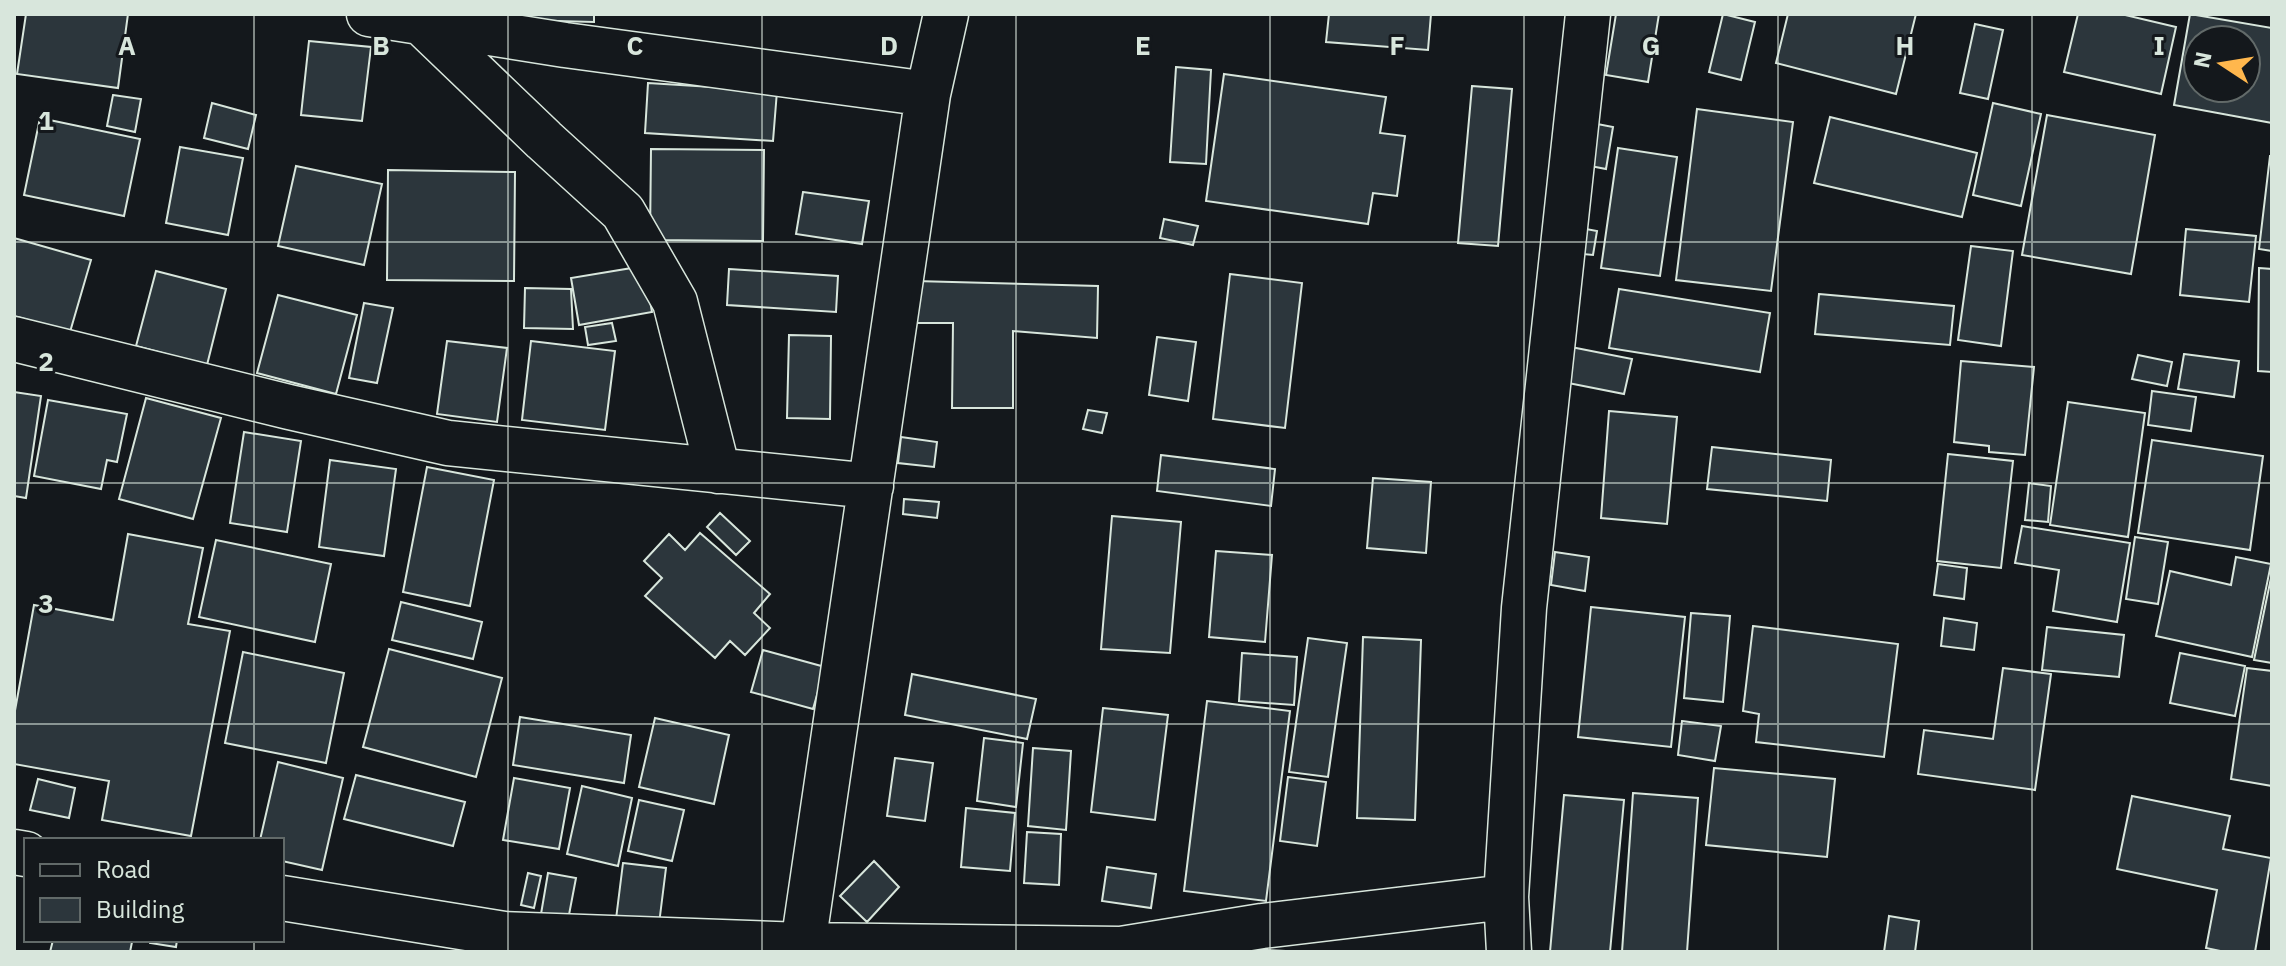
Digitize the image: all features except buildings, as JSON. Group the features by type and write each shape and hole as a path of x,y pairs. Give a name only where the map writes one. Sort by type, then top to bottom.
{"street":[{"path":"369,14 581,47 928,94"},
{"path":"803,945 928,94 946,14"},
{"path":"1509,952 1506,897 1524,608 1588,14"},
{"path":"421,22 623,212 675,302 718,471"},
{"path":"14,339 448,443 871,486"},
{"path":"284,898 504,934 803,945 1121,951 1262,926 1506,897"}]}
